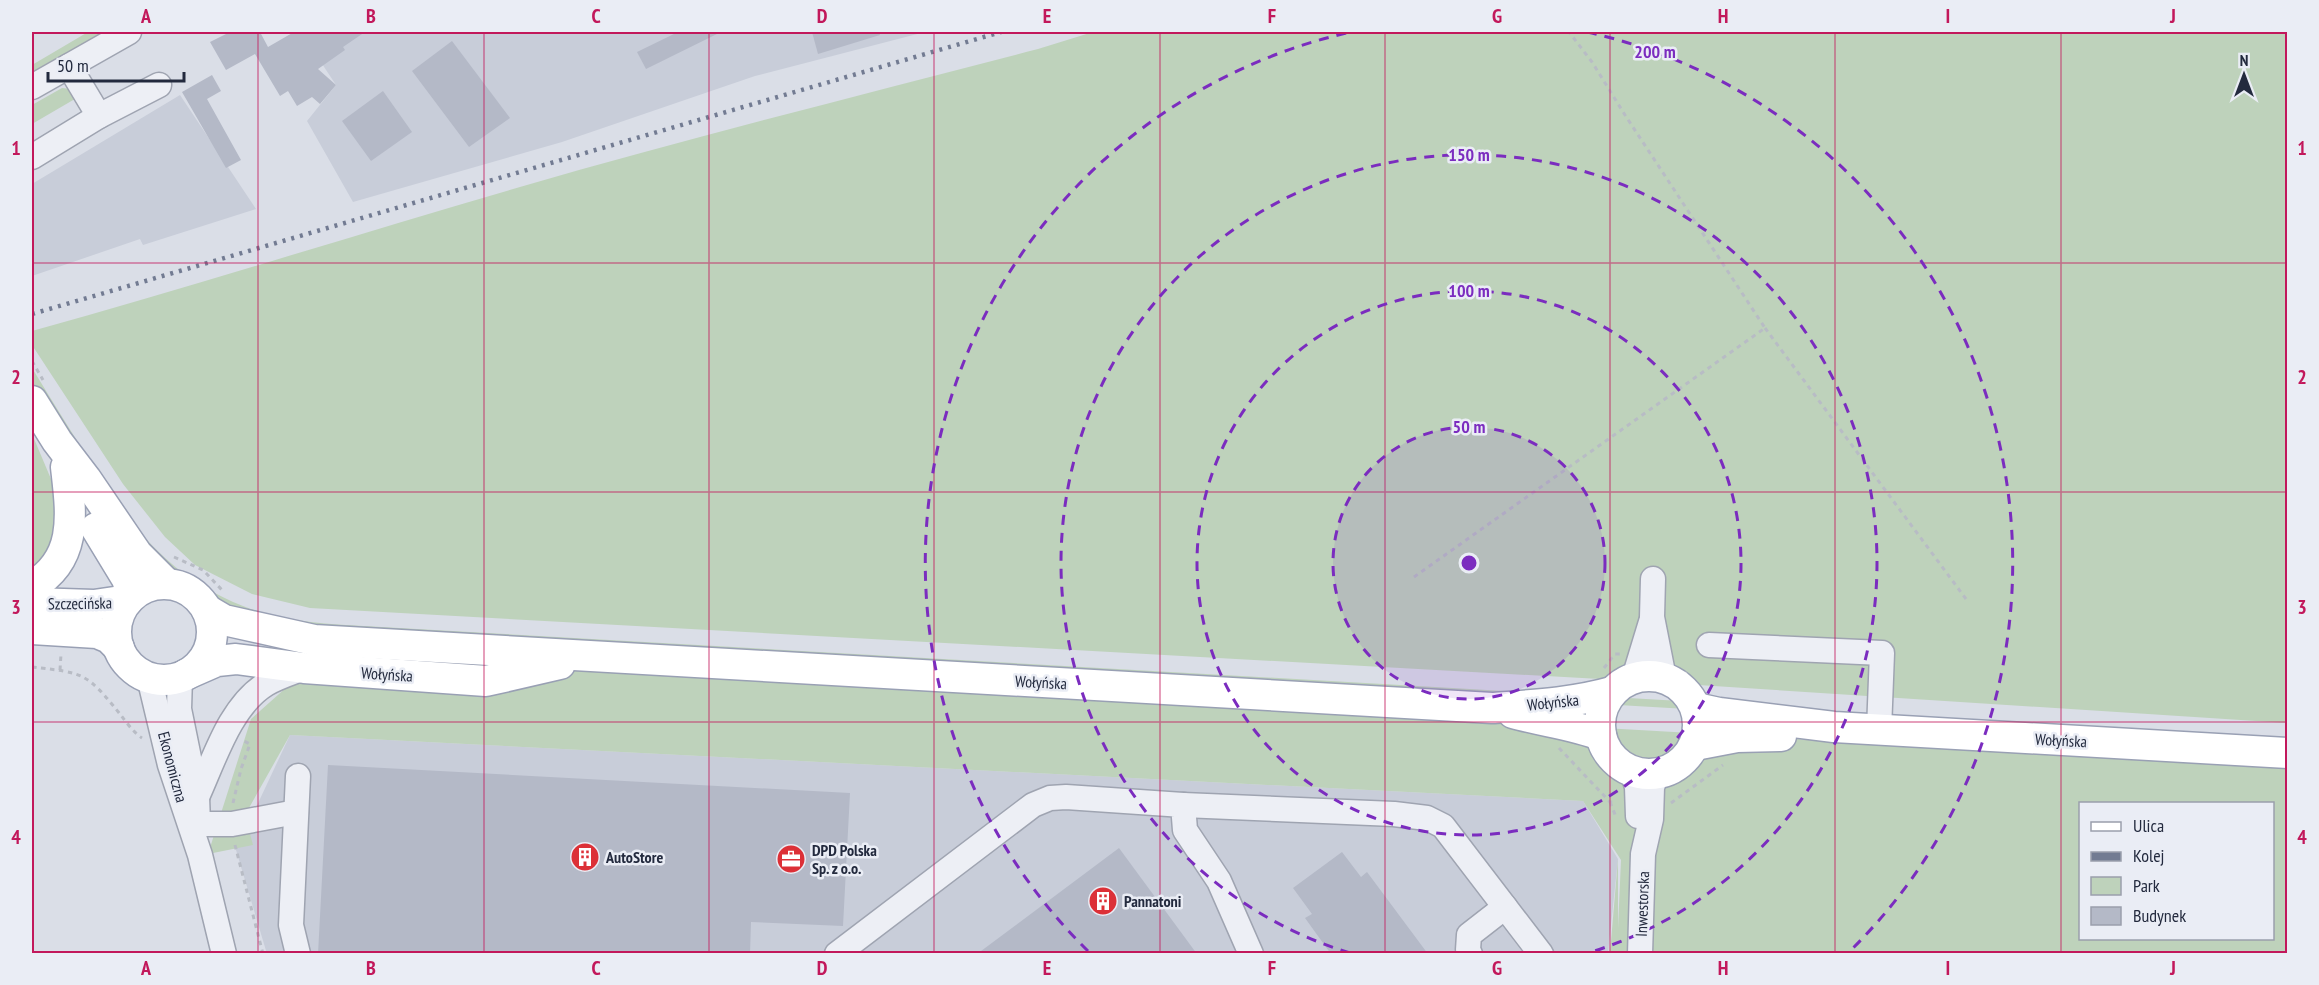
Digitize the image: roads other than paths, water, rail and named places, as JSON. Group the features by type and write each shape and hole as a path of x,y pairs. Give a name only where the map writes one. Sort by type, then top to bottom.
{"main road":[{"path":"39,393 61,454 96,529 127,579 130,598"},
{"path":"61,454 86,479 137,554 166,583"},
{"path":"32,586 46,577 69,539 70,515 61,454"},
{"path":"166,583 187,589 199,598 218,602 208,651 199,665 182,676 161,680 149,677 130,666 119,648 117,626 119,614 130,598 148,586 166,583"},
{"name":"Szczecińska","path":"32,603 94,605 130,598"},
{"name":"Wołyńska","path":"218,602 224,620 314,640 1492,708 1591,698 1650,678 1834,727 2288,753"},
{"name":"Szczecińska","path":"32,629 97,633 109,638 119,648"},
{"name":"Wołyńska","path":"182,676 217,661 236,659 304,668 486,681 590,657"},
{"path":"1650,678 1699,727 1695,745 1679,764 1644,772 1612,757 1601,735 1602,712 1650,678"},
{"name":"Wołyńska","path":"1492,708 1601,735"},
{"name":"Wołyńska","path":"1695,745 1737,737 1808,734 1834,727"}],"street":[{"path":"32,87 129,32"},
{"path":"69,66 99,116"},
{"path":"32,157 99,116 159,84"},
{"path":"1650,678 1653,579"},
{"path":"1709,645 1882,653 1879,730"},
{"path":"198,797 225,731 252,696 264,685 304,668"},
{"name":"Ekonomiczna","path":"182,676 179,709 198,797 200,855"},
{"name":"Ekonomiczna","path":"149,677 170,765 200,855 224,954"},
{"name":"Inwestorska","path":"1640,954 1643,854 1651,819 1652,787 1644,772"},
{"path":"298,776 291,925 298,954"},
{"path":"837,954 1033,805 1050,798 1066,797 1183,805 1394,814 1427,818 1443,826 1541,954"},
{"path":"1183,805 1185,830 1219,881 1251,954"},
{"path":"198,824 232,824 296,812"},
{"path":"1470,954 1469,935 1505,907"}],"railway":[{"path":"32,314 1001,32"}],"place":[{"name":"AutoStore","path":"585,857"},
{"name":"DPD Polska Sp. z o.o.","path":"791,859"},
{"name":"Pannatoni","path":"1103,901"}]}
